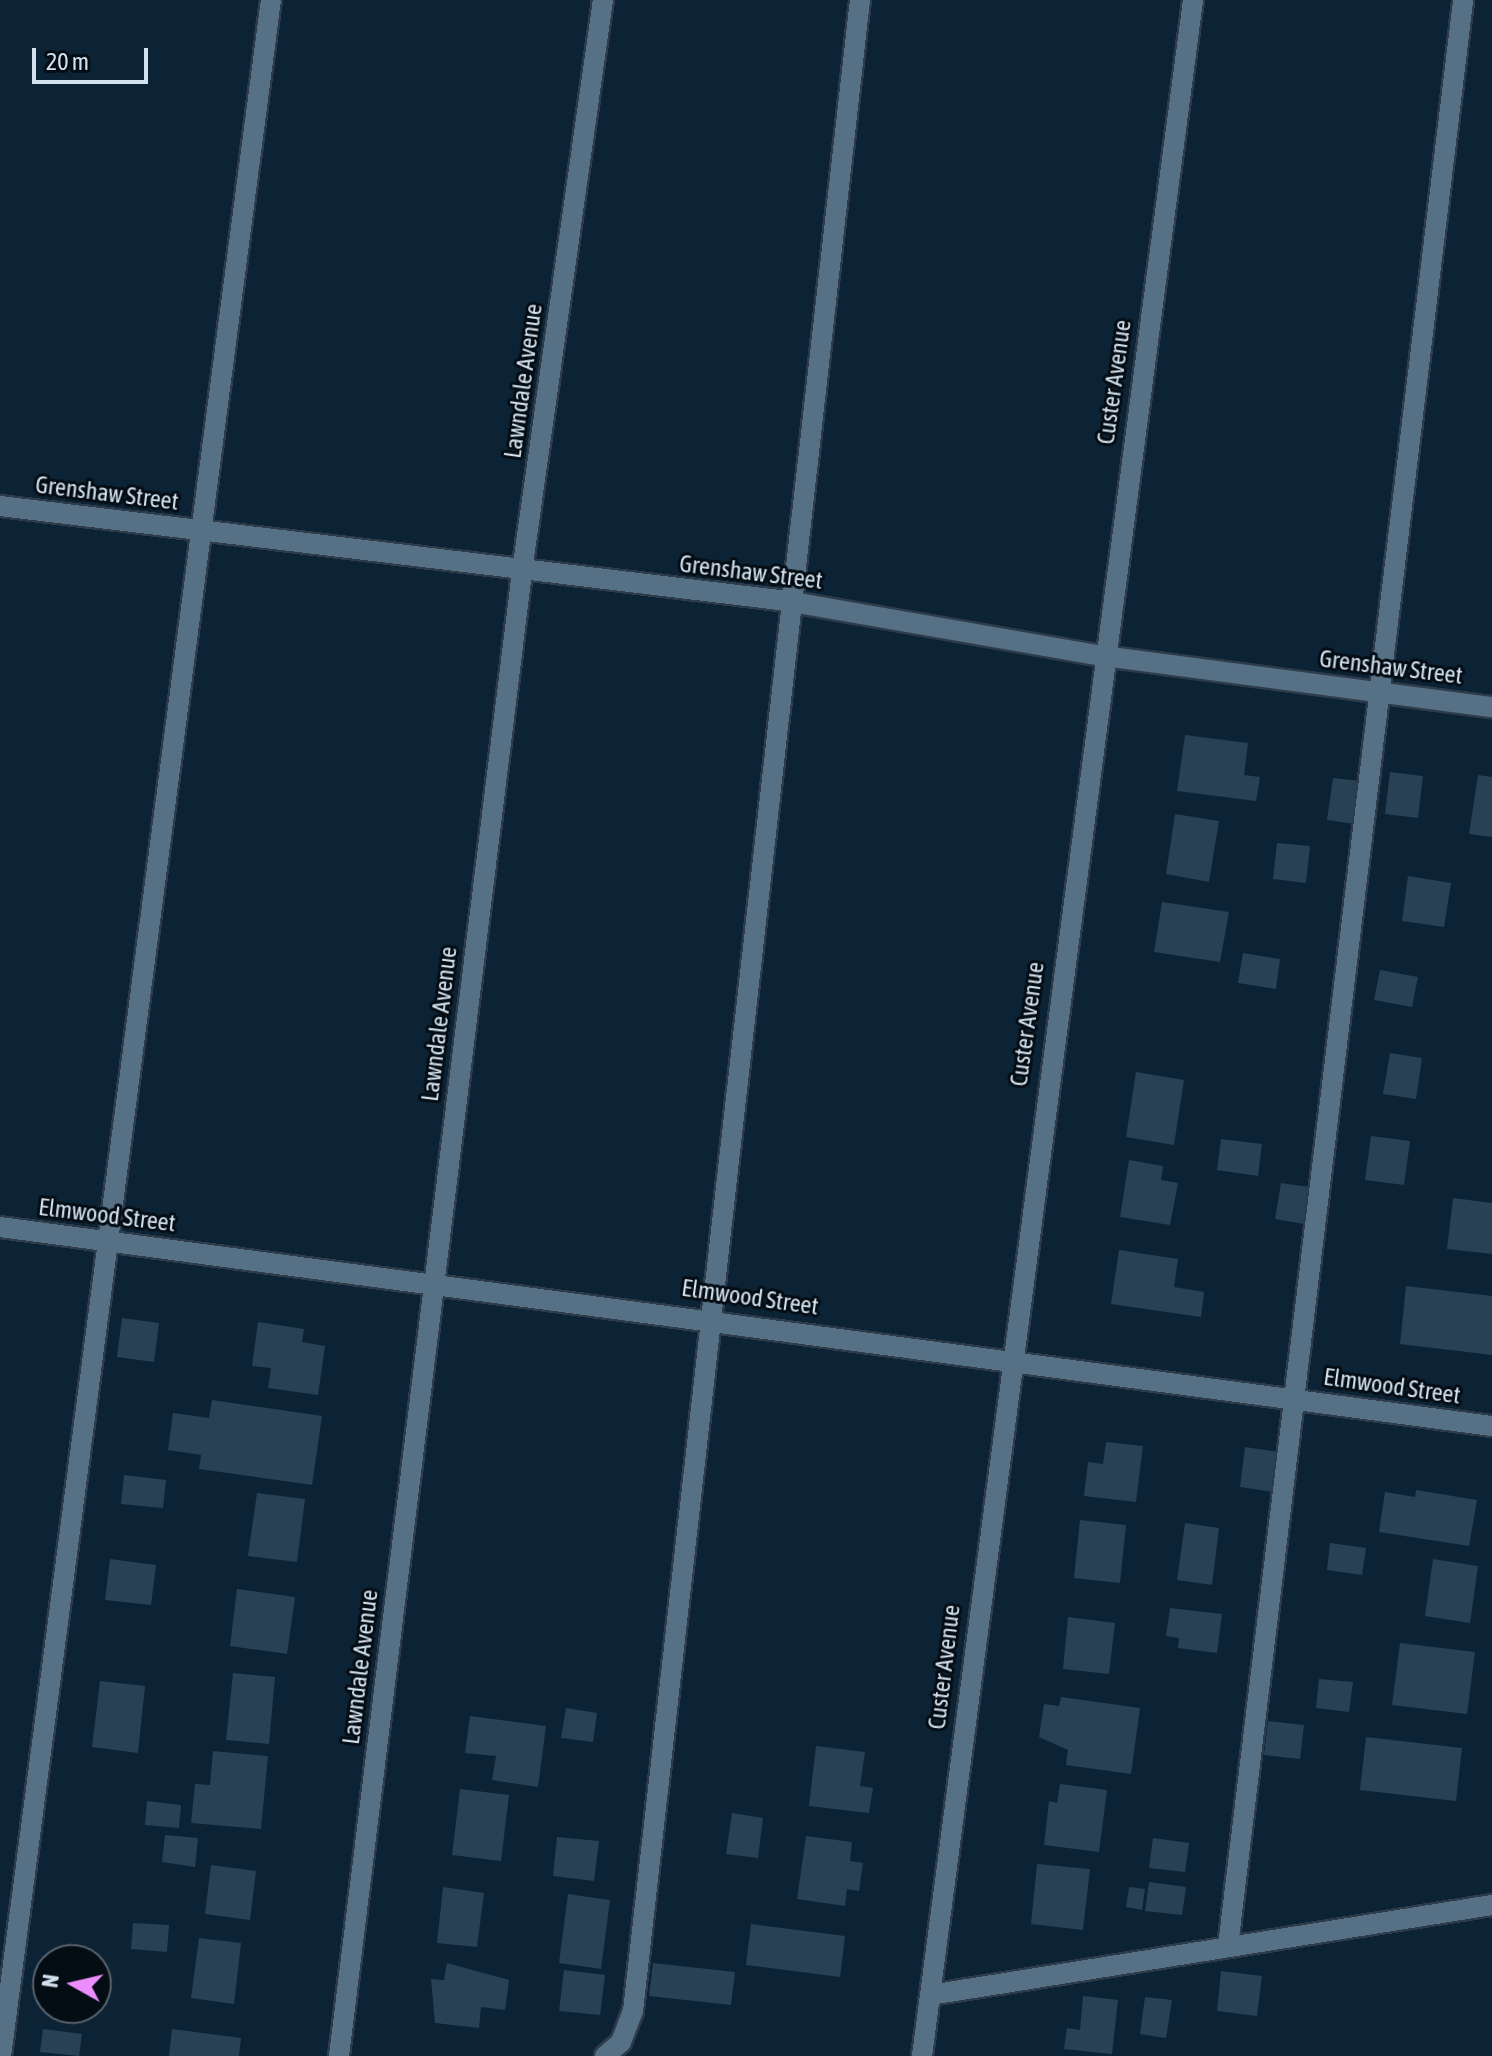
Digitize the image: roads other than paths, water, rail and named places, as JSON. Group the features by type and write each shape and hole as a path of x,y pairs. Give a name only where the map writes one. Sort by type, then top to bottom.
{"street":[{"path":"1,2056 198,531 271,0"},
{"name":"Lawndale Avenue","path":"339,2056 522,571 603,0"},
{"path":"605,2056 621,2042 633,2011 716,1318 787,601 860,0"},
{"name":"Custer Avenue","path":"922,2056 1008,1359 1193,0"},
{"path":"1228,1946 1383,692 1463,0"},
{"name":"Grenshaw Street","path":"0,506 787,601 1103,656 1492,707"},
{"name":"Elmwood Street","path":"0,1227 716,1318 1492,1426"},
{"path":"930,1995 1492,1905"}]}
